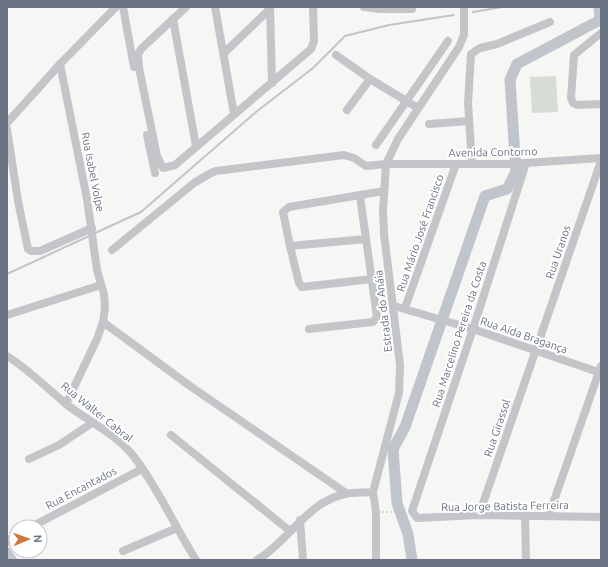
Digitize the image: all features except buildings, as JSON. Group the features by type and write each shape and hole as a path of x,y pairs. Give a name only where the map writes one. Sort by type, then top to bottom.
{"street":[{"path":"7,123 60,64 116,7"},
{"path":"123,7 155,173"},
{"path":"186,7 140,51 138,59 160,165 163,168 174,165 289,70 312,46 313,7"},
{"path":"215,7 234,114"},
{"path":"364,7 380,9 412,9"},
{"name":"Estrada do Anáia","path":"373,492 399,393 400,365 384,234 384,191 386,164 393,146 459,47 464,35 464,7"},
{"path":"224,52 270,8"},
{"path":"270,8 272,83"},
{"path":"174,19 196,146"},
{"path":"472,164 468,103 472,54 480,48 497,44 550,22"},
{"path":"601,33 574,55 571,98 573,103 577,105 601,104"},
{"path":"376,145 448,41"},
{"path":"336,55 370,79 418,108"},
{"name":"Rua Isabel Volpe","path":"60,64 92,228 97,270 104,298 103,322 66,404"},
{"path":"347,110 370,79"},
{"path":"7,112 16,112"},
{"path":"429,124 469,121"},
{"path":"7,129 18,201 28,249 31,251 40,251 92,228"},
{"name":"Avenida Contorno","path":"112,250 194,183 216,171 344,155 354,158 366,166 386,164 510,164 601,158"},
{"name":"Rua Uranos","path":"536,349 601,161"},
{"name":"Rua Marcelino Pereira da Costa","path":"409,512 473,329 524,163"},
{"name":"Rua Mário José Francisco","path":"405,308 456,164"},
{"path":"372,280 302,287 299,282 290,246 284,212 285,209 384,191"},
{"path":"309,329 375,320 377,317 360,196"},
{"path":"290,246 366,239"},
{"path":"7,315 101,285"},
{"name":"Rua Aída Bragança","path":"394,306 473,329 600,370"},
{"path":"103,322 190,386 346,493"},
{"name":"Rua Girassol","path":"479,514 536,349"},
{"name":"Rua Walter Cabral","path":"7,356 41,381 66,404 114,437 134,457 196,560"},
{"path":"549,515 600,370"},
{"path":"29,458 59,445 92,423"},
{"path":"170,435 290,531"},
{"name":"Rua Encantados","path":"46,519 142,469"},
{"path":"257,560 279,545 300,520 321,503 346,493 373,492 376,512 376,560"},
{"name":"Rua Jorge Batista Ferreira","path":"409,512 417,518 479,514 601,517"},
{"path":"525,515 526,560"},
{"path":"300,520 303,560"},
{"path":"123,551 177,528"}],"path":[{"path":"383,512 409,512"}],"shaded area":[{"path":"556,76 558,112 532,113 530,77"}],"waterway":[{"path":"473,12 502,7"},
{"path":"412,560 408,534 397,503 393,449 405,427 485,196 507,189 516,172 510,80 517,64 600,20 599,7"},
{"path":"93,234 141,212 256,112 313,68 345,36 389,25 454,15"},
{"path":"7,274 89,236"}]}
